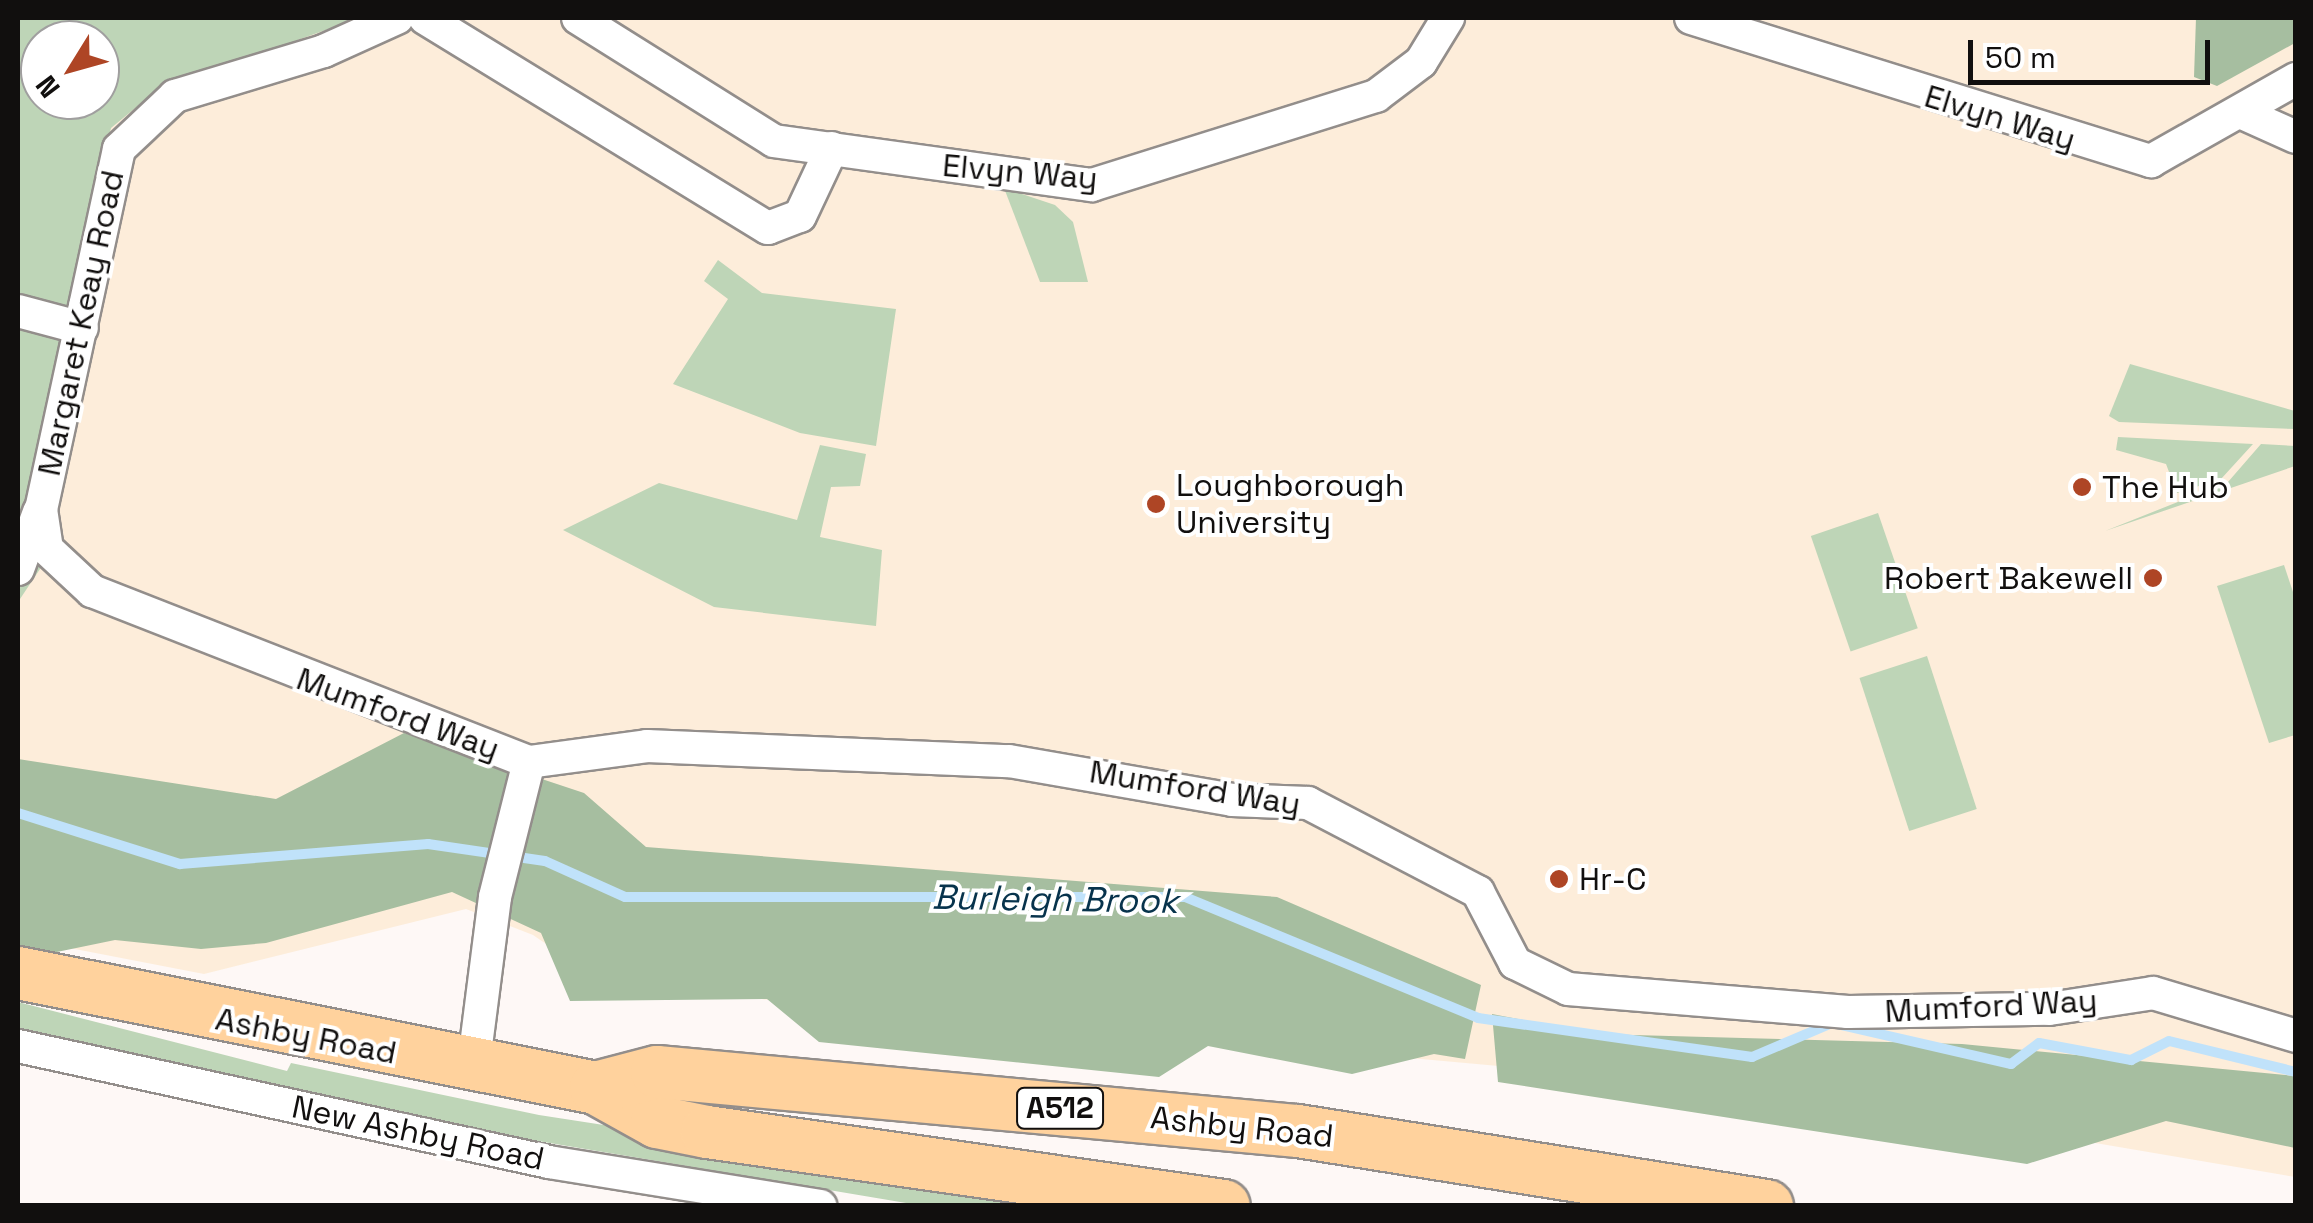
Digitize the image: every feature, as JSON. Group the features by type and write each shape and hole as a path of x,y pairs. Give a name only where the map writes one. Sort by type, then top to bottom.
{"main road":[{"name":"Ashby Road","path":"18,974 474,1069 596,1088 656,1122 707,1132 1224,1206"},
{"name":"Ashby Road","path":"596,1088 657,1072 1279,1129 1767,1206"}],"street":[{"name":"Margaret Keay Road","path":"58,565 41,508 119,150 142,121 175,96 324,51 397,18"},
{"path":"426,18 768,228 800,216 832,148"},
{"name":"Elvyn Way","path":"578,18 774,140 1092,185 1376,96 1421,62 1448,18"},
{"name":"Elvyn Way","path":"1691,18 2137,159 2164,156 2296,79"},
{"path":"2240,112 2296,137"},
{"path":"18,311 82,328"},
{"path":"18,569 41,508"},
{"name":"Mumford Way","path":"58,565 92,591 159,620 529,762 647,746 1009,760 1232,800 1308,803 1478,892 1515,963 1568,989 1848,1012 2049,1009 2153,994 2266,1034 2296,1036"},
{"path":"474,1069 495,896 529,762"},
{"name":"New Ashby Road","path":"18,1046 549,1162 820,1206"}],"shaded area":[{"name":"Loughborough University","path":"18,18 2295,18 2295,1177 1808,1094 606,985 533,935 466,909 204,974 18,938"}],"green space":[{"path":"18,18 359,18 156,91 111,128 77,271 44,563 18,602"},
{"path":"2196,18 2295,18 2295,43 2217,86 2194,77"},
{"path":"1004,188 1055,205 1073,222 1088,282 1040,282"},
{"path":"718,260 762,293 896,309 876,446 800,433 673,384 728,299 704,281"},
{"path":"2130,364 2295,411 2295,429 2119,422 2109,416"},
{"path":"2118,437 2253,444 2221,479 2177,493 2166,464 2116,450"},
{"path":"2261,444 2295,446 2295,466 2105,531 2228,482"},
{"path":"820,445 866,454 860,486 831,487 820,537 882,550 876,626 714,607 563,530 659,483 797,520"},
{"path":"1878,513 1918,628 1851,651 1811,536"},
{"path":"2284,565 2295,598 2295,735 2269,743 2217,586"},
{"path":"1927,656 1977,809 1909,831 1859,678"},
{"path":"404,733 584,793 646,847 1277,897 1481,985 1465,1059 1434,1054 1352,1074 1208,1046 1159,1077 819,1042 767,999 570,1001 541,933 452,892 266,943 201,949 115,940 18,960 18,759 276,799"},
{"path":"18,1002 287,1071 291,1063 539,1115 1120,1205 918,1205 413,1120 18,1029"},
{"path":"1492,1014 1596,1034 1962,1044 2295,1076 2295,1148 2166,1121 2027,1164 1498,1082"}],"waterway":[{"name":"Burleigh Brook","path":"18,813 180,864 428,844 545,861 625,897 1185,897 1478,1018 1752,1057 1832,1023 2011,1064 2039,1043 2131,1060 2169,1041 2296,1072"}],"place":[{"name":"The Hub","path":"2082,487"},
{"name":"Loughborough University","path":"1156,504"},
{"name":"Robert Bakewell","path":"2153,578"},
{"name":"Hr-C","path":"1559,879"}]}
